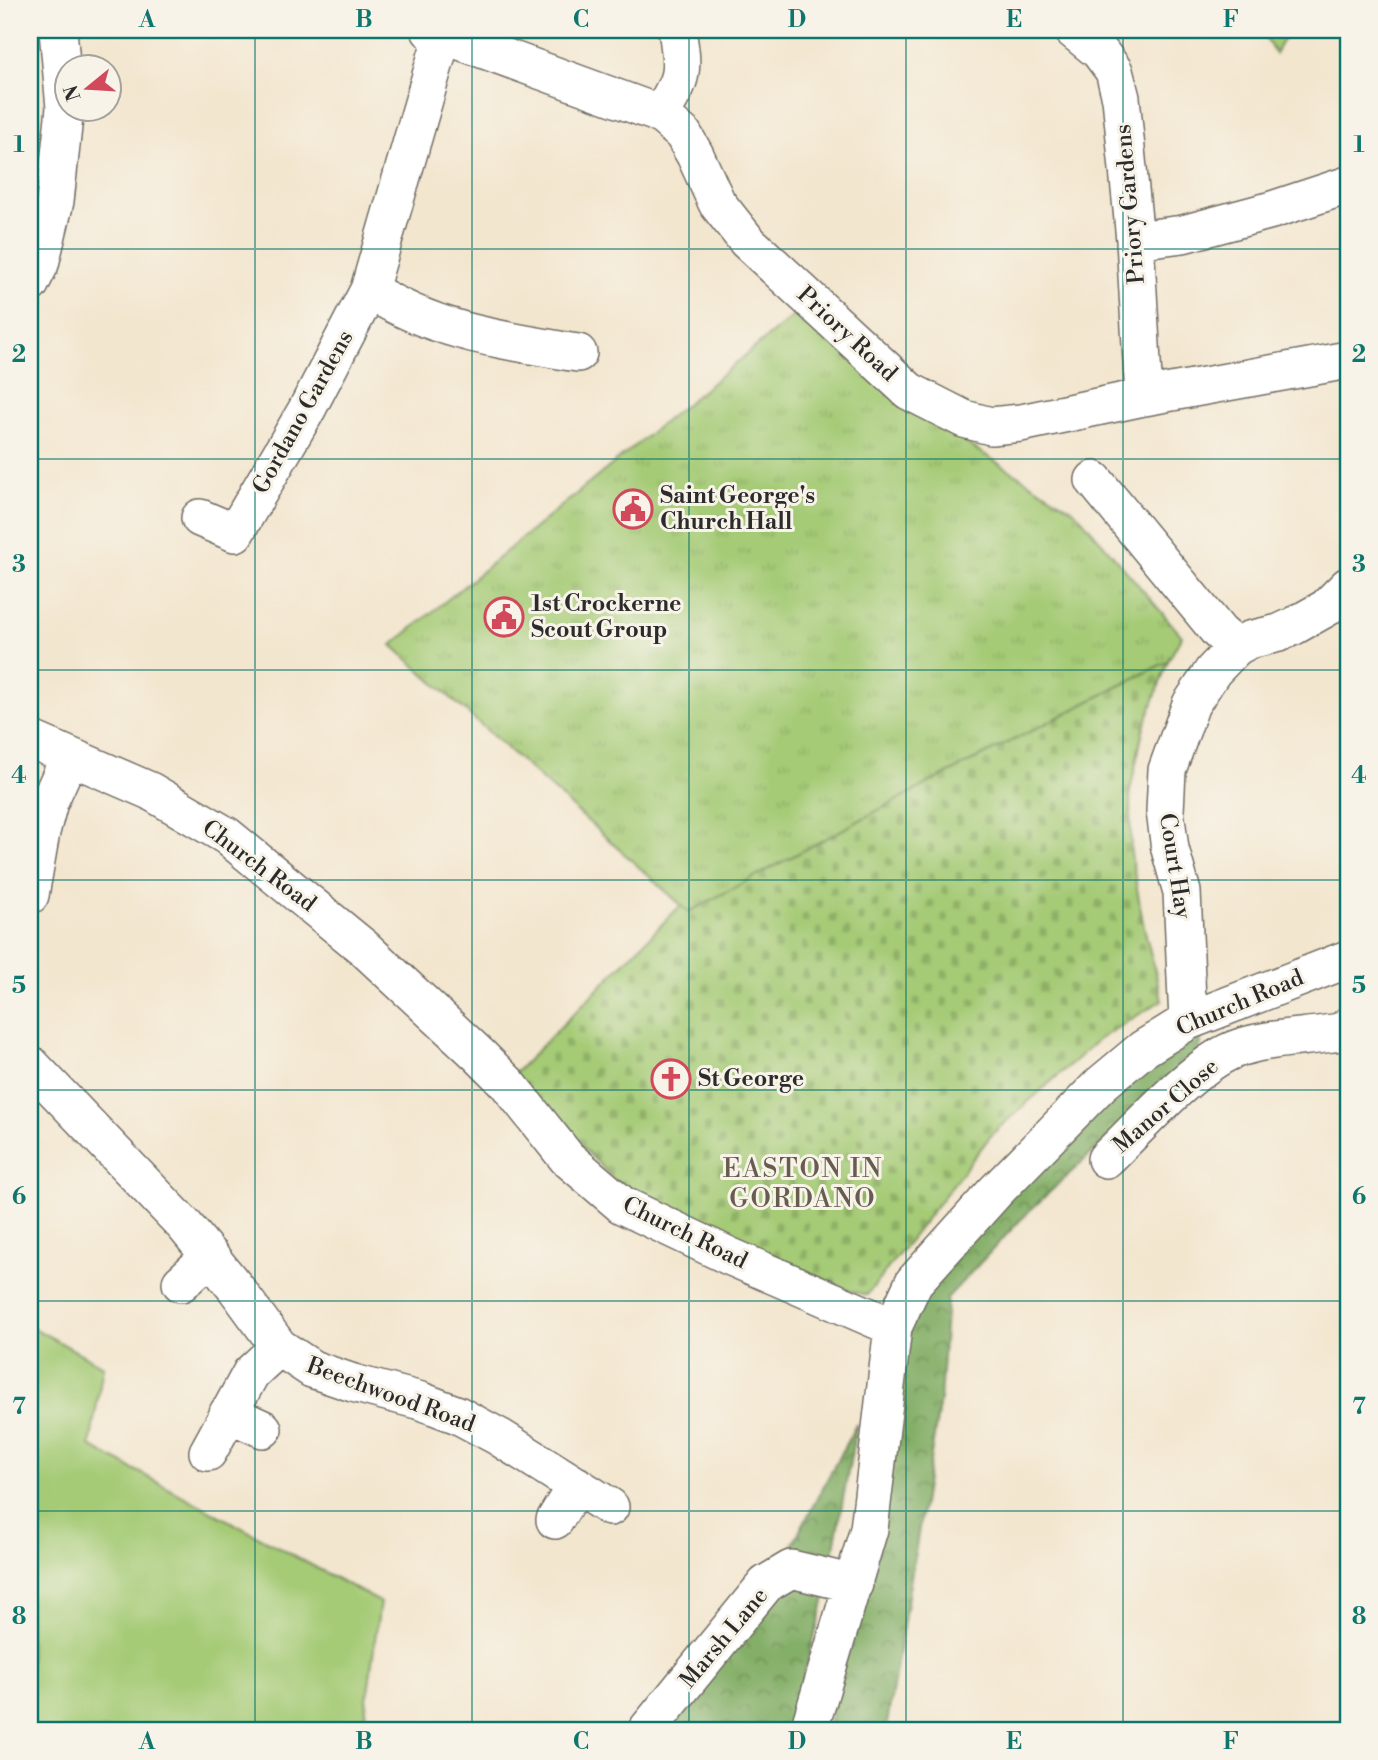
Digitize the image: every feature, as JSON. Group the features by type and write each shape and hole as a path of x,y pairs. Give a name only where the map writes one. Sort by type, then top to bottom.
{"street":[{"path":"30,284 40,264 43,199 65,108 58,30"},
{"path":"660,114 678,87 682,62 677,30"},
{"name":"Priory Gardens","path":"1073,30 1099,51 1114,71 1121,98 1135,240 1144,397"},
{"name":"Priory Road","path":"437,32 660,114 683,134 717,202 741,235 909,391 964,419 992,426 1045,419 1144,397 1348,360"},
{"name":"Gordano Gardens","path":"200,518 241,547 306,411 369,289 437,32"},
{"path":"1135,240 1183,234 1272,210 1348,185"},
{"path":"369,289 398,308 438,325 558,360"},
{"path":"1094,480 1219,632 1236,646"},
{"name":"Court Hay","path":"1188,1021 1182,892 1170,849 1166,811 1167,770 1191,704 1213,671 1236,646 1294,626 1326,608 1348,586"},
{"name":"Church Road","path":"30,739 150,792 227,836 363,948 479,1055 508,1084 567,1158 622,1205 742,1262 893,1328 914,1282 995,1192 1101,1084 1143,1049 1188,1021 1348,959"},
{"path":"30,895 49,802 69,758"},
{"name":"Manor Close","path":"1120,1157 1207,1064 1234,1050 1265,1042 1345,1031 1348,1026"},
{"name":"Beechwood Road","path":"30,1064 176,1216 279,1347 312,1369 421,1401 458,1415 499,1437 610,1507"},
{"path":"181,1283 210,1256"},
{"path":"809,1730 869,1529 893,1328"},
{"name":"Beechwood Road","path":"208,1452 251,1373 279,1347"},
{"path":"228,1413 263,1429"},
{"path":"555,1520 576,1485"},
{"name":"Marsh Lane","path":"648,1730 766,1584 791,1569 854,1584"}],"green space":[{"path":"1261,30 1288,30 1275,54"},
{"path":"802,309 934,423 1075,511 1182,636 1168,661 929,783 689,912 392,645"},
{"path":"1168,661 1143,730 1130,791 1131,854 1143,923 1162,1000 1098,1040 993,1133 867,1295 849,1291 618,1184 513,1075 681,905 689,911 929,783"},
{"path":"1188,1030 1200,1039 1200,1053 1027,1213 947,1298 940,1400 886,1730 828,1730 913,1312 1007,1192"},
{"path":"30,1326 103,1366 90,1446 380,1602 363,1730 30,1730"},
{"path":"857,1423 824,1602 791,1722 786,1730 655,1730 768,1591"}],"place":[{"name":"Saint George's Church Hall","path":"633,509"},
{"name":"1st Crockerne Scout Group","path":"504,617"},
{"name":"St George","path":"671,1079"}],"district":[{"name":"EASTON IN GORDANO","path":"803,1184"}]}
